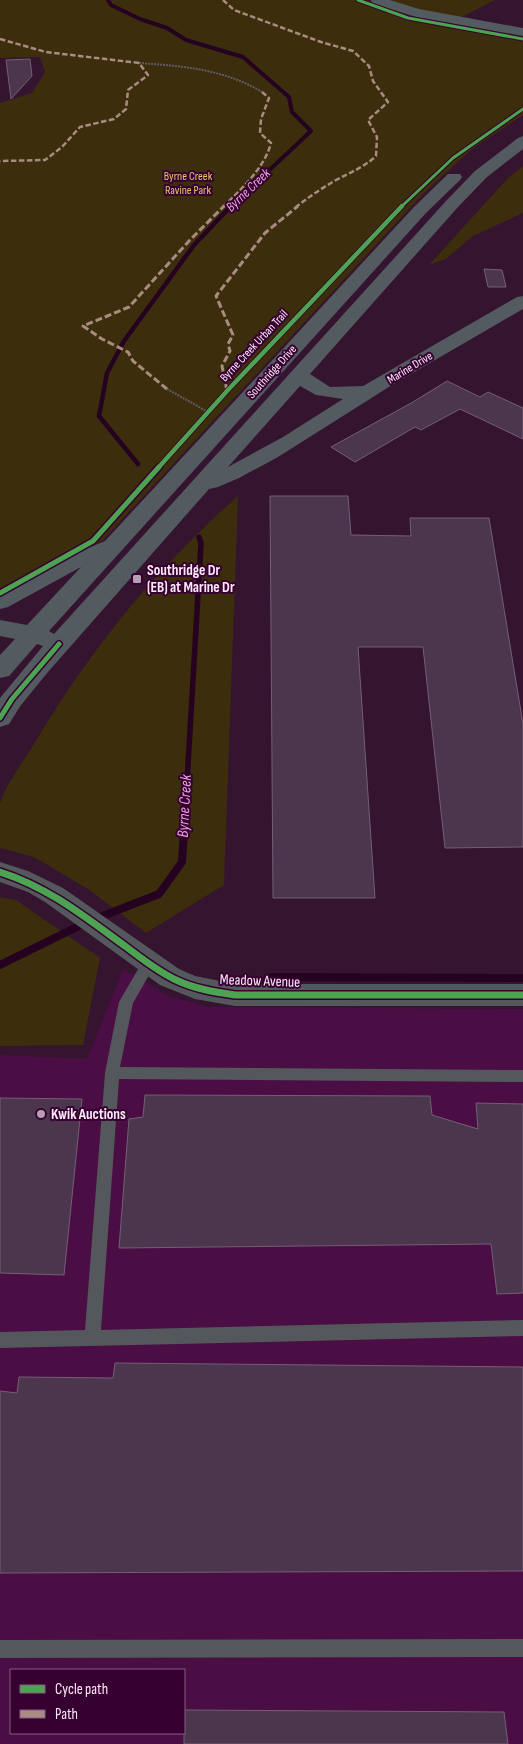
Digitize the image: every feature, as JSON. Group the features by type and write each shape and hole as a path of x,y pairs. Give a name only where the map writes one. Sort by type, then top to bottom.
{"main road":[{"path":"377,0 416,13 523,32"},
{"name":"Southridge Drive","path":"0,670 420,210 474,157 523,122"},
{"name":"Southridge Drive","path":"0,718 12,699 59,644 452,204 481,174 523,141"},
{"name":"Marine Drive","path":"200,487 234,473 523,301"},
{"path":"300,375 315,388 326,392 341,394 368,392"},
{"path":"0,602 67,565 116,543"},
{"path":"0,628 32,634 59,644"}],"street":[{"name":"Meadow Avenue","path":"0,872 16,876 43,889 69,905 148,963 182,983 235,995 523,994"}],"lane":[{"path":"92,1338 112,1073 126,1002 148,963"},
{"path":"112,1073 523,1076"},
{"path":"0,1340 523,1328"},
{"path":"0,1649 523,1648"}],"path":[{"path":"139,63 188,67 212,72 251,84 262,92"},
{"path":"167,389 208,412"},
{"path":"202,419 214,405"}],"shaded area":[{"path":"123,969 169,996 209,1007 523,1009 523,1744 0,1744 0,1055 87,1059"}],"green space":[{"name":"Byrne Creek Ravine Park","path":"0,0 367,0 414,17 523,36 523,115 472,149 424,193 103,540 0,596 0,103 32,93 45,72 40,57 0,58"},
{"path":"389,0 495,0 460,18 424,11"},
{"path":"523,166 523,213 473,236 446,259 429,265 508,178"},
{"path":"238,496 224,885 146,933 88,889 34,857 0,848 0,803 11,780 55,710 101,643 152,581 208,523"},
{"path":"0,897 16,900 100,958 83,1045 0,1046"}],"building":[{"path":"30,59 32,76 11,99 6,60"},
{"path":"484,269 502,270 506,287 488,287"},
{"path":"447,381 480,397 488,392 523,408 523,439 460,409 421,430 415,427 355,462 331,447 413,402"},
{"path":"270,496 348,496 351,535 411,536 410,518 489,518 523,724 523,847 445,848 423,647 358,647 375,898 273,898"},
{"path":"145,1095 430,1096 432,1115 478,1129 476,1103 523,1104 523,1293 497,1294 491,1244 119,1248 129,1119 143,1117"},
{"path":"0,1098 82,1099 64,1275 0,1273"},
{"path":"115,1363 523,1367 523,1571 0,1573 0,1391 17,1393 19,1377 113,1378"},
{"path":"185,1710 504,1712 508,1744 184,1744"}],"waterway":[{"name":"Byrne Creek","path":"108,0 111,5 140,19 167,28 186,40 243,57 289,97 292,112 311,131 230,207"},
{"name":"Byrne Creek","path":"138,464 99,416 107,373 124,341 194,245 230,207"},
{"name":"Byrne Creek","path":"186,799 201,543 199,537"},
{"name":"Byrne Creek","path":"95,919 159,894 182,862 186,798"},
{"name":"Byrne Creek","path":"0,965 85,923"},
{"path":"272,977 523,978"}],"marked path":[{"path":"223,0 234,10 321,42 353,51 369,66 373,81 388,102 368,120 377,137 376,156 364,167 336,180 310,196 265,233 216,296 233,335 228,344 230,351 222,366 227,391"},
{"path":"0,39 46,52 139,63 148,75 128,90 126,109 114,119 80,127 62,147 45,160 0,161"},
{"path":"167,389 133,361 128,352 102,339 83,326 129,307 189,241 243,187 267,157 271,143 260,133 261,119 269,98 262,92"}],"cycle path":[{"path":"358,0 408,18 523,39"},
{"name":"Byrne Creek Urban Trail","path":"0,593 93,541 227,391 415,192 467,148 523,109"},
{"path":"0,718 12,699 59,644"},
{"path":"0,872 19,878 54,895 157,969 176,980 202,989 235,995 523,995"}],"place":[{"name":"Southridge Dr (EB) at Marine Dr","path":"137,579"},
{"name":"Kwik Auctions","path":"41,1114"}]}
